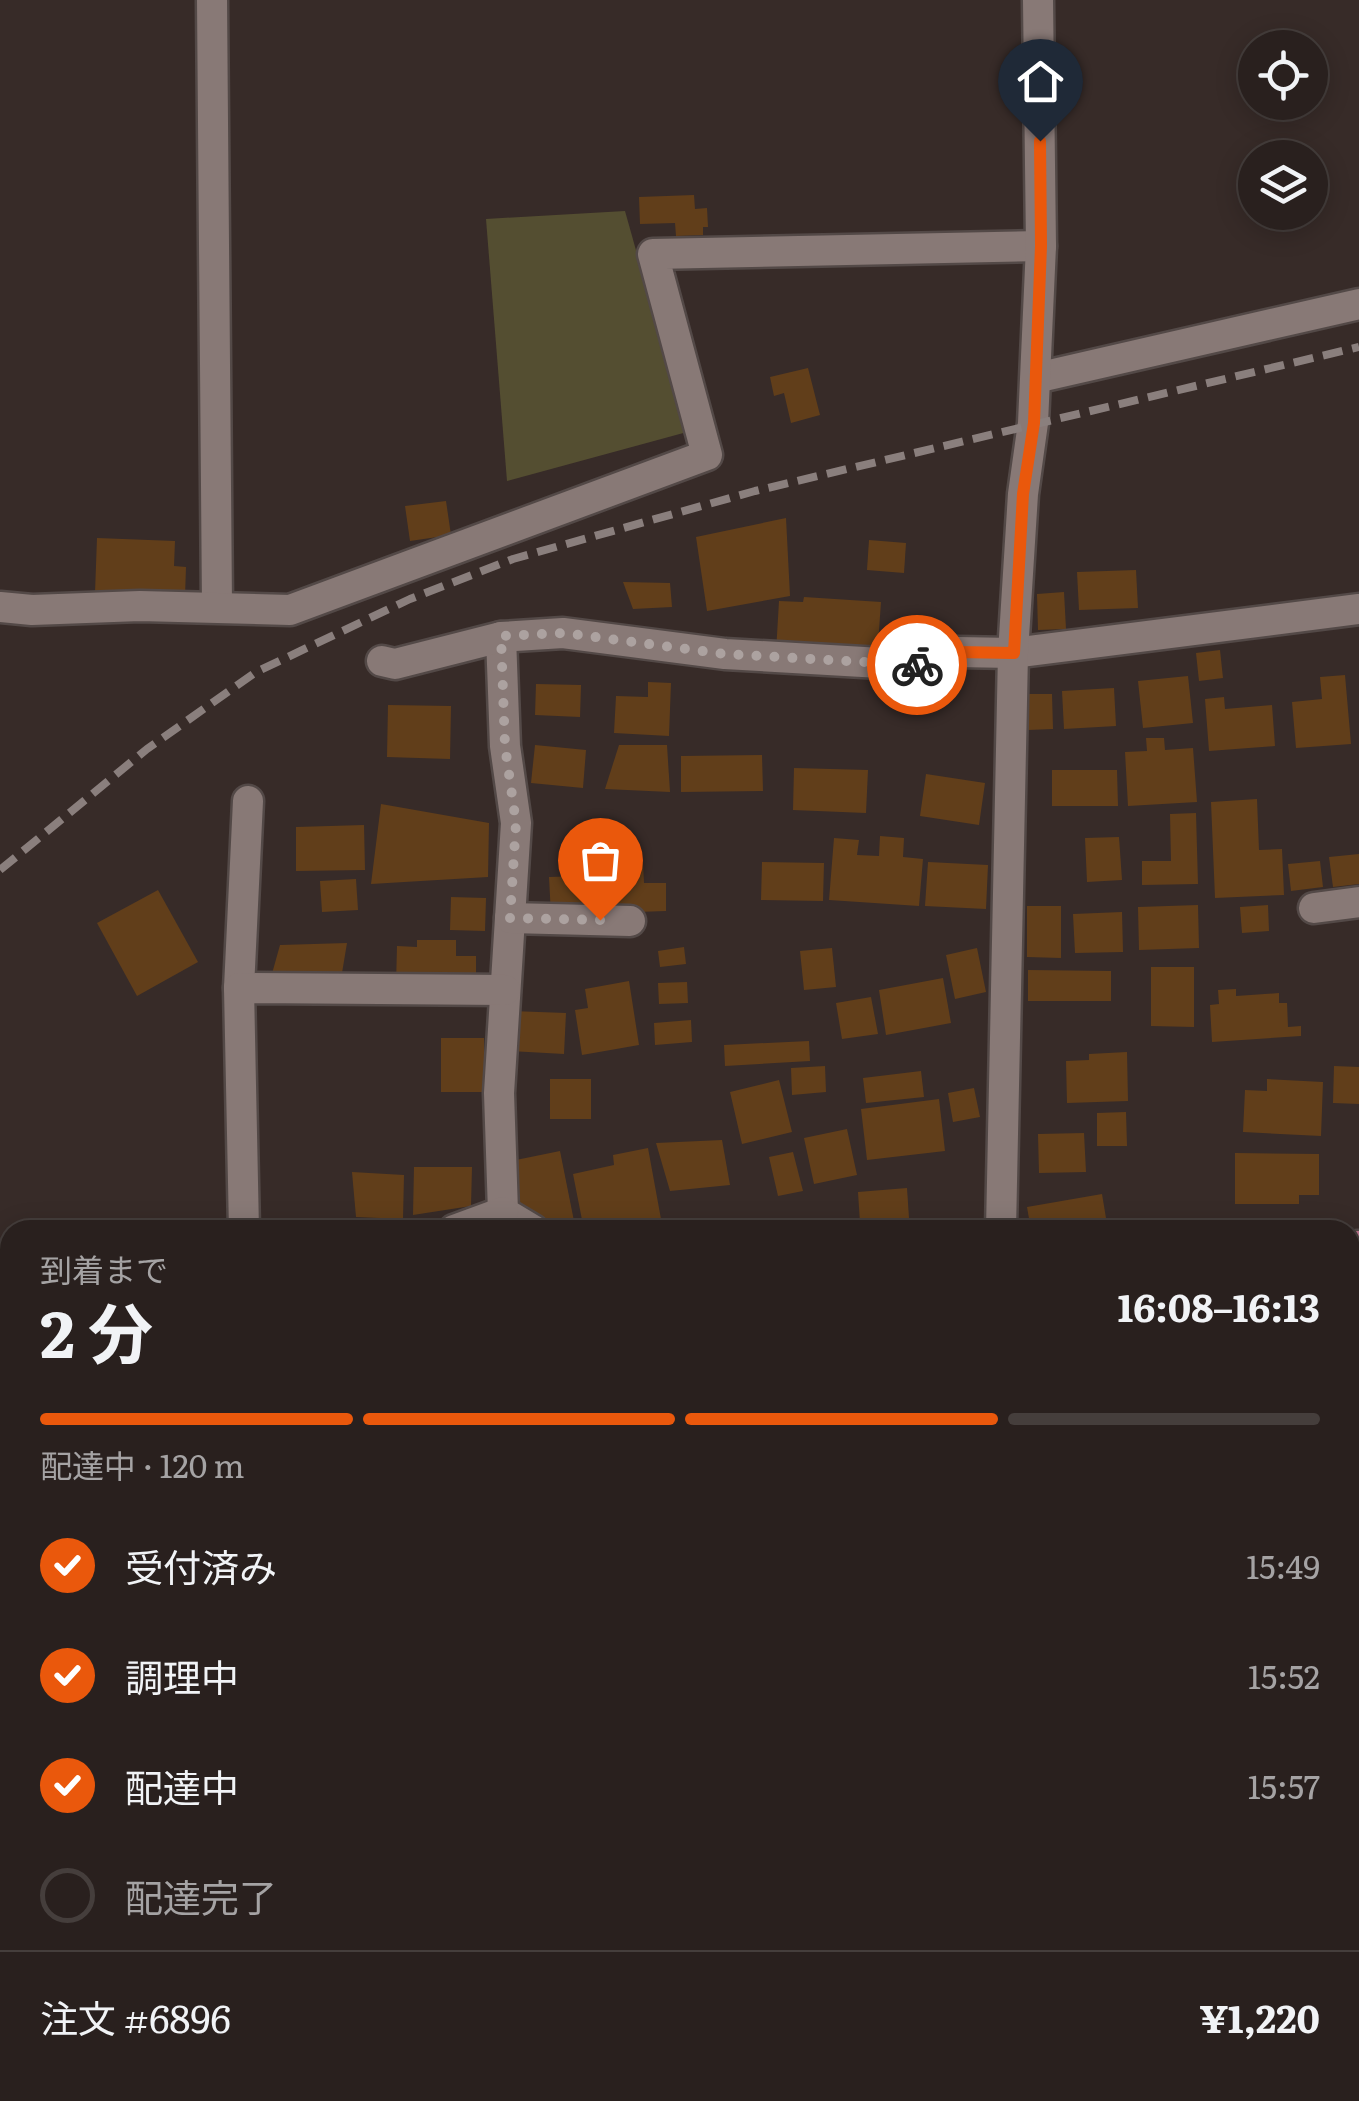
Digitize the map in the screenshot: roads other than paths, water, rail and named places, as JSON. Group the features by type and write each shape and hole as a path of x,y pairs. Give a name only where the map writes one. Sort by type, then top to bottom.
{"street":[{"path":"212,0 217,607"},
{"path":"1001,1220 1014,653 1023,494 1034,423 1041,246 1038,0"},
{"path":"0,607 290,610 706,454 653,254 1041,246"},
{"path":"1036,378 1359,304"},
{"path":"382,662 395,664 501,636 564,633 725,654 915,666 957,652 1014,653 1359,609"},
{"path":"501,636 505,746 516,823 499,1092 502,1212"},
{"path":"244,1220 238,988 248,801"},
{"path":"1314,908 1359,902"},
{"path":"510,918 630,921"},
{"path":"238,988 506,990"},
{"path":"481,1220 502,1212"},
{"path":"502,1212 516,1220"}],"railway":[{"path":"0,870 147,749 256,672 410,599 513,559 755,491 1359,347"}]}
